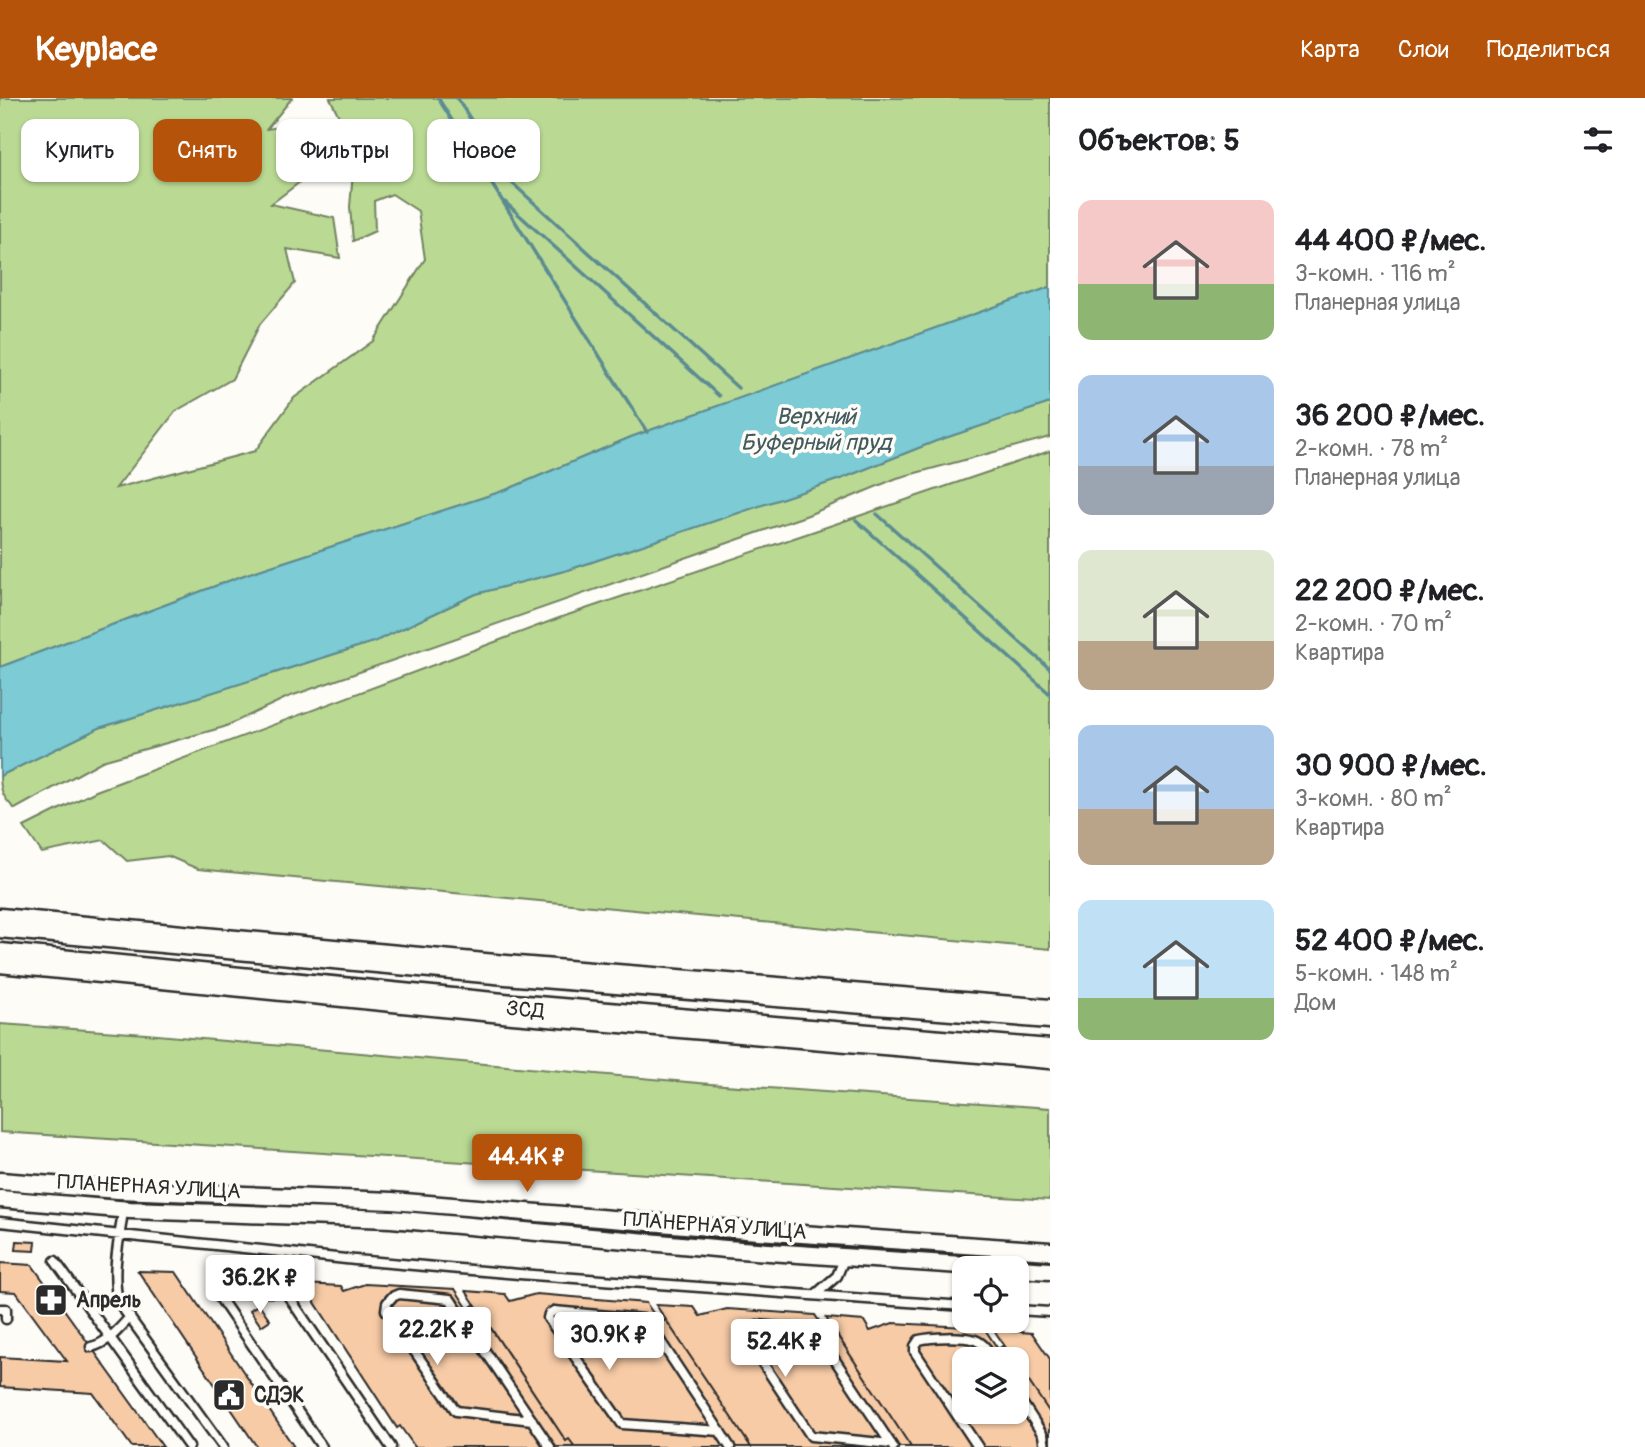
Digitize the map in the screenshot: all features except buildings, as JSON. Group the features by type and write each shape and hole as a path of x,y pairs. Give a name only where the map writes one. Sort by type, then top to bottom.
{"highway":[{"name":"ЗСД","path":"0,923 517,971 1050,1014"},
{"name":"ЗСД","path":"0,958 513,1009 1050,1054"}],"street":[{"name":"ПЛАНЕРНАЯ УЛИЦА","path":"0,1181 118,1190 392,1201 758,1231 1050,1251"},
{"name":"ПЛАНЕРНАЯ УЛИЦА","path":"0,1199 123,1210 391,1219 726,1249 1050,1271"}],"lane":[{"path":"123,1210 116,1292 119,1303 223,1447"},
{"path":"0,1222 519,1274 952,1305"},
{"path":"815,1296 837,1276 845,1257"},
{"path":"55,1261 189,1447"},
{"path":"322,1447 220,1298 221,1294 287,1294 391,1447"},
{"path":"532,1420 456,1411 386,1310 392,1297 399,1294 450,1299 532,1420 550,1447"},
{"path":"0,1308 6,1309 6,1319"},
{"path":"719,1431 622,1424 548,1318 549,1314 554,1311 637,1318 648,1322 730,1447"},
{"path":"1029,1311 1050,1312"},
{"path":"90,1347 110,1338 130,1317"},
{"path":"757,1325 811,1330 823,1342 892,1446 811,1436 748,1341 750,1329 757,1325"},
{"path":"952,1408 915,1352 915,1346 919,1340 927,1338 974,1339 984,1347"},
{"path":"1029,1413 1043,1435 1045,1447"},
{"path":"963,1424 978,1447"}],"green space":[{"path":"0,98 292,98 267,129 276,128 276,182 300,182 271,204 334,218 340,258 287,249 295,283 260,324 232,379 176,411 116,488 255,451 294,398 373,341 425,259 418,211 392,194 374,201 375,231 353,241 350,207 352,182 413,182 413,119 340,119 330,98 1050,98 1050,287 631,437 506,490 247,574 0,667"},
{"path":"1050,403 1050,437 897,478 808,515 288,697 224,727 102,761 15,809 2,790 0,776 99,728 376,641 476,594 568,570 843,478 936,441"},
{"path":"1050,451 1050,949 198,869 168,856 127,861 104,840 42,853 24,827 96,791 559,618"},
{"path":"0,1024 146,1034 710,1084 1050,1108 1050,1200 0,1132"}],"water":[{"name":"Верхний Буферный пруд","path":"1050,287 1050,403 936,441 843,478 568,570 476,594 376,641 99,728 0,776 0,667 247,574 506,490 631,437"}],"waterway":[{"path":"438,98 647,432"},
{"path":"457,98 510,181 738,388"},
{"path":"505,202 719,396"},
{"path":"877,514 1050,669"},
{"path":"856,520 1050,694"}],"place":[{"name":"Апрель","path":"51,1300"},
{"name":"СДЭК","path":"229,1395"}]}
